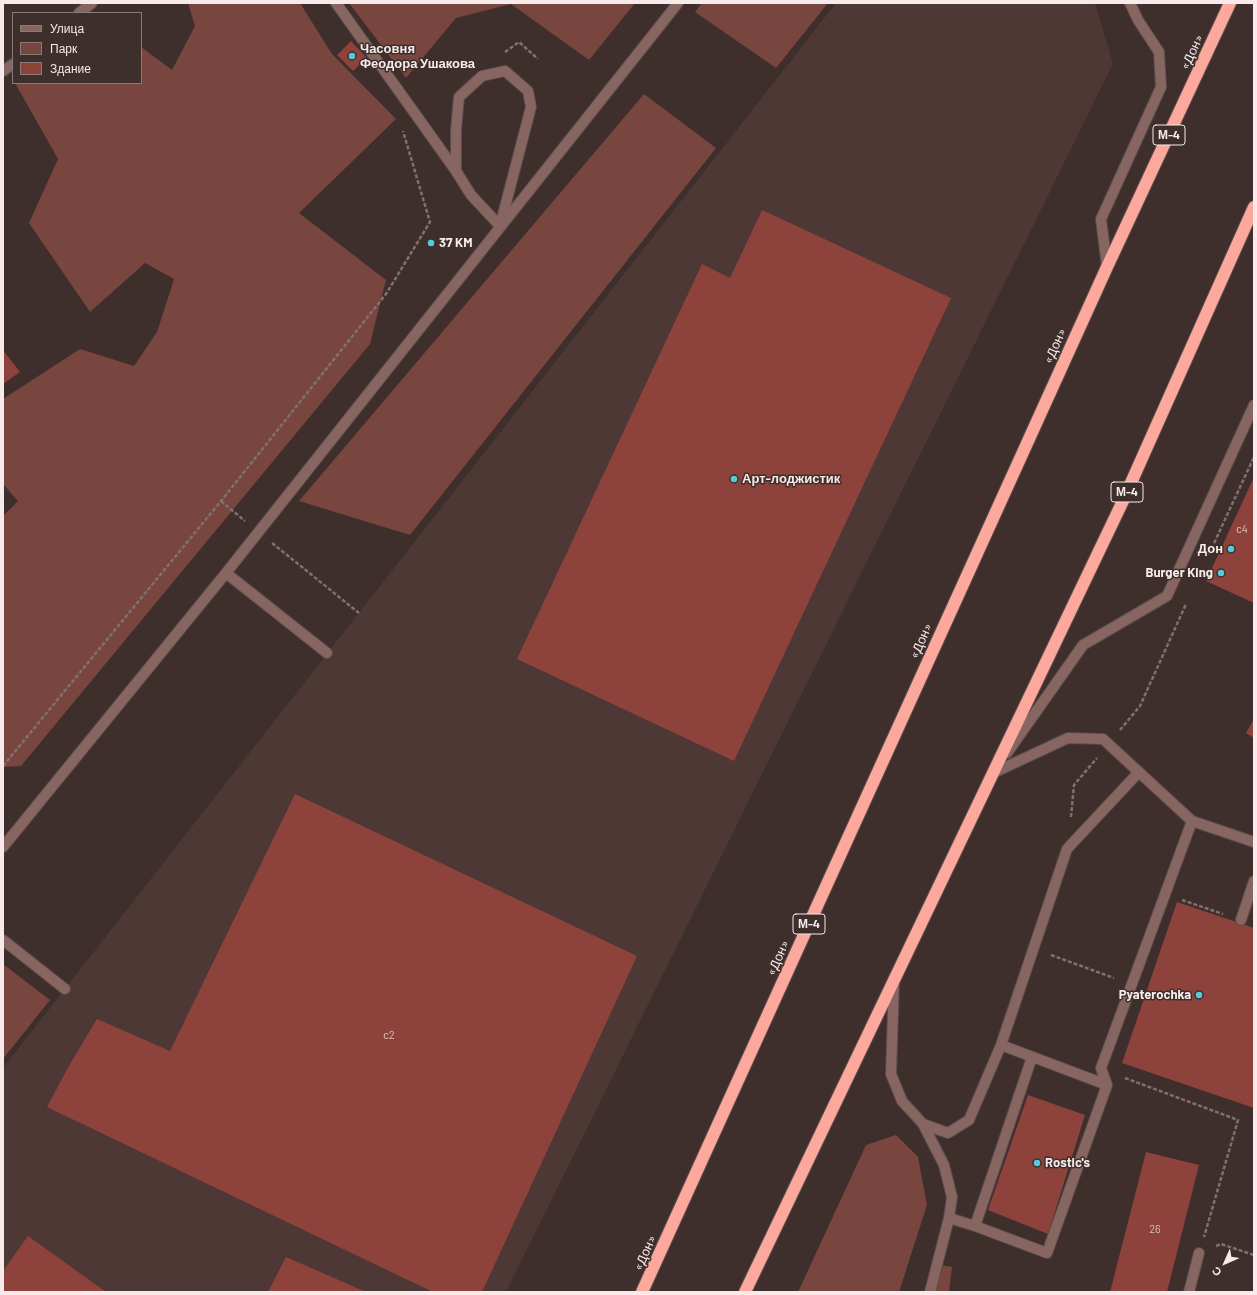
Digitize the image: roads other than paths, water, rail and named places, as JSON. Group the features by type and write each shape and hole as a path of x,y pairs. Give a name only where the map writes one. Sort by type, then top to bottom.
{"highway":[{"name":"«Дон»","path":"642,1292 1107,267 1230,3"},
{"name":"М-4","path":"745,1292 1122,504 1254,207"}],"street":[{"path":"80,12 92,3"},
{"path":"336,3 456,171 471,195 500,226"},
{"path":"3,847 226,573 678,3"},
{"path":"1107,267 1100,219 1161,87 1159,52 1138,20 1130,3"},
{"path":"3,71 12,65"},
{"path":"456,171 456,130 459,97 482,76 504,71 528,91 531,107 500,226"},
{"path":"993,773 1083,645 1167,596 1254,405"},
{"path":"226,573 327,654"},
{"path":"993,773 1068,738 1103,739 1192,821 1254,842"},
{"path":"923,1124 948,1133 969,1120 1001,1045 1067,849 1139,772"},
{"path":"949,1218 975,1226 1047,1253 1107,1084 1101,1068 1192,821"},
{"path":"1241,920 1254,881"},
{"path":"3,940 65,989"},
{"path":"894,979 891,1074 902,1101 923,1124 944,1165 952,1196 949,1218 930,1292"},
{"path":"1001,1045 1107,1084"},
{"path":"975,1226 1032,1057"},
{"path":"1189,1292 1199,1253"}],"place":[{"name":"Часовня Феодора Ушакова","path":"352,56"},
{"name":"37 KM","path":"431,243"},
{"name":"Арт-лоджистик","path":"734,479"},
{"name":"Дон","path":"1231,549"},
{"name":"Burger King","path":"1221,573"},
{"name":"Pyaterochka","path":"1199,995"},
{"name":"Rostic's","path":"1037,1163"}]}
